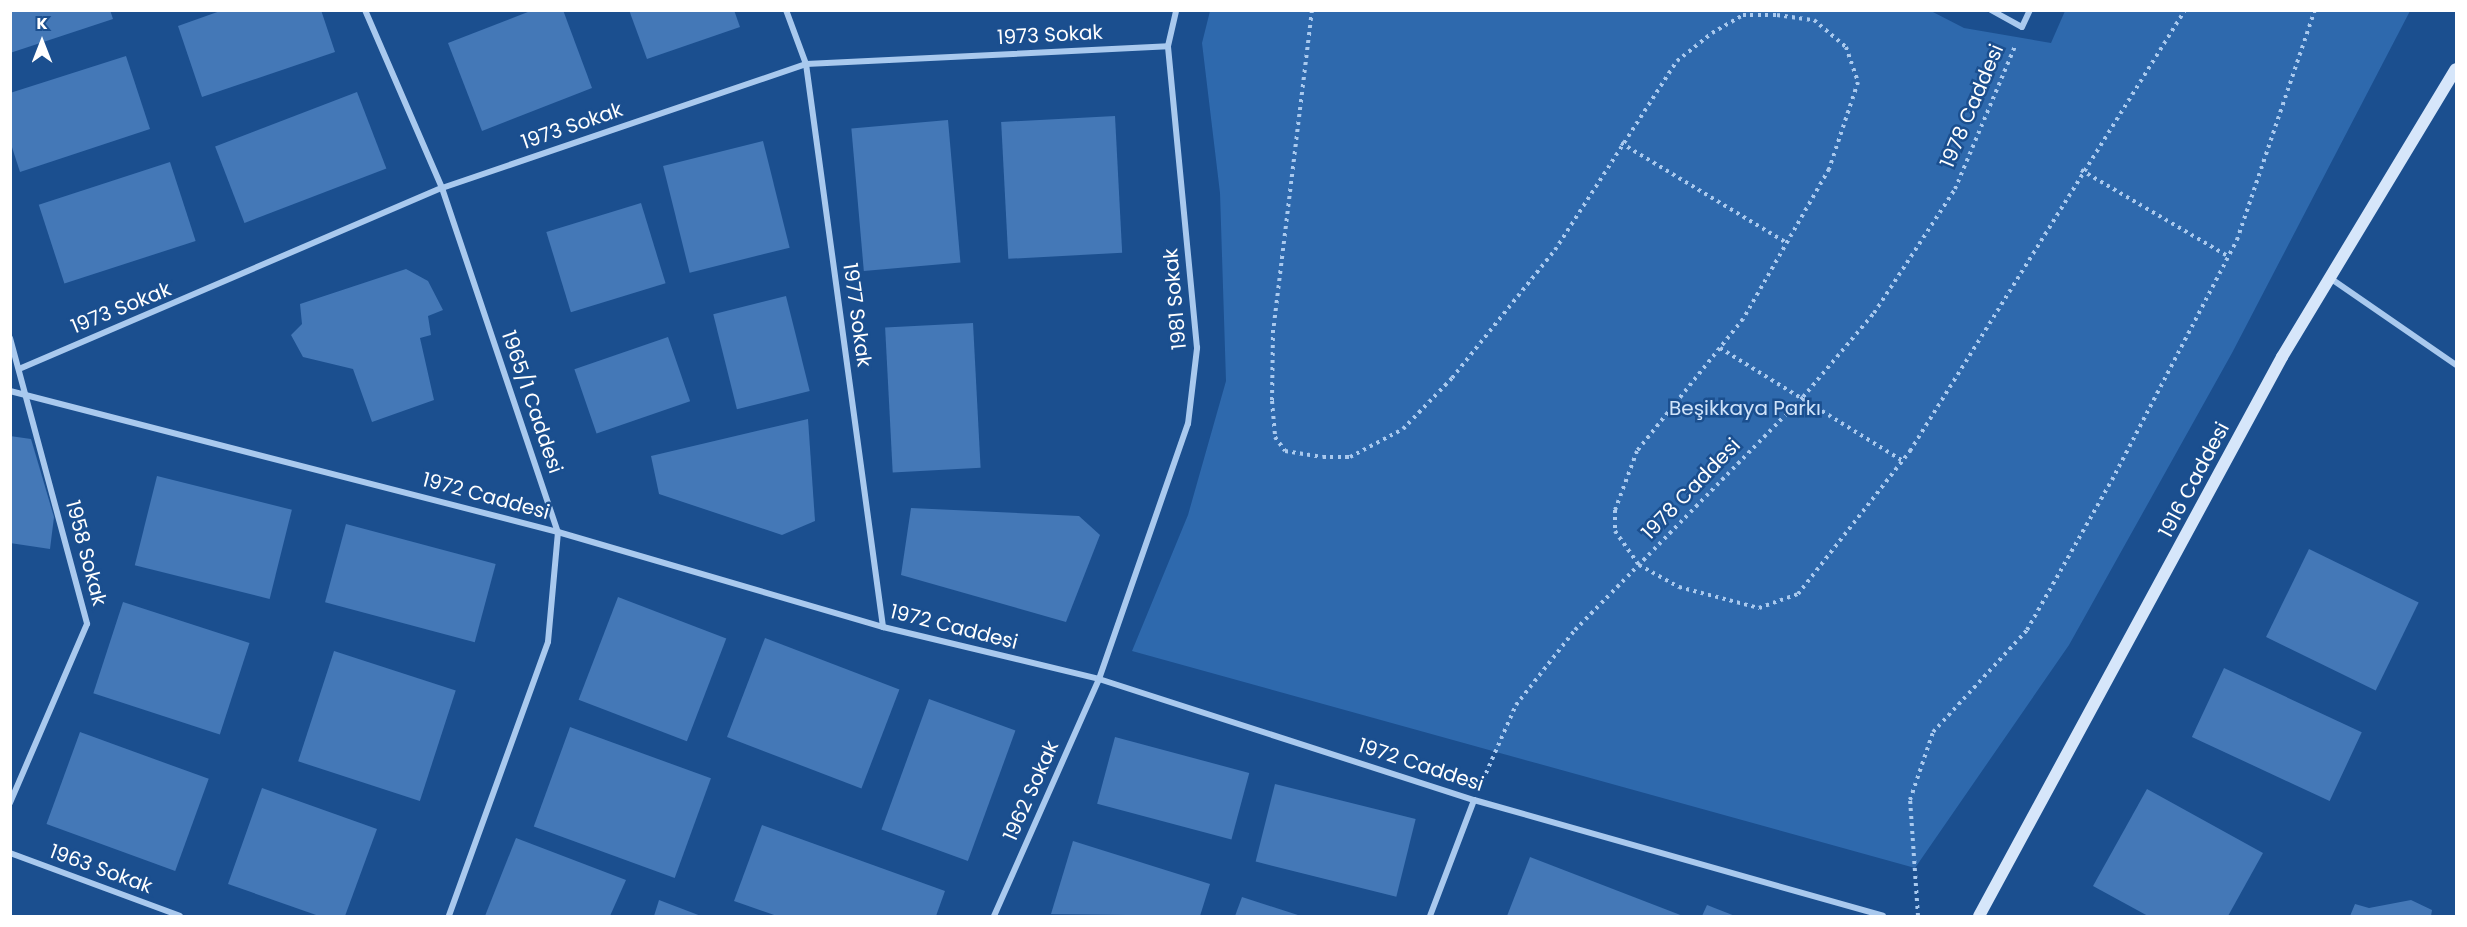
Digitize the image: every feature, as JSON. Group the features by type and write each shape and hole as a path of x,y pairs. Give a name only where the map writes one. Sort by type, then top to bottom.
{"street":[{"name":"1965/1 Caddesi","path":"365,10 442,188 558,532 548,642 449,916"},
{"name":"1977 Sokak","path":"786,10 806,64 883,627"},
{"name":"1981 Sokak","path":"1099,679 1188,424 1197,348 1168,46 1176,10"},
{"path":"1991,10 2022,27"},
{"name":"1978 Caddesi","path":"2022,27 2030,10"},
{"name":"1973 Sokak","path":"19,369 442,188 806,64 1168,46"},
{"name":"1916 Caddesi","path":"1979,916 2330,278 2457,69"},
{"path":"2330,278 2457,365"},
{"name":"1958 Sokak","path":"10,338 87,624 10,803"},
{"name":"1972 Caddesi","path":"10,391 558,532 883,627 1099,679 1474,800 1883,916"},
{"name":"1962 Sokak","path":"994,916 1099,679"},
{"path":"1430,916 1474,800"},
{"name":"1963 Sokak","path":"10,853 180,916"}],"path":[{"path":"1312,10 1274,330 1275,437 1285,451 1350,458 1403,429 1452,378 1555,250 1621,143 1677,61 1712,33 1743,15 1814,20 1846,47 1858,82 1829,169 1787,243 1720,348 1637,451 1615,510 1615,531 1639,565 1679,588 1759,608 1798,594 1903,460 2081,170 2185,10"},
{"path":"1918,916 1910,800 1933,732 2027,630 2229,257 2315,10"},
{"name":"1978 Caddesi","path":"1474,800 1516,705 1575,630 1803,397 1874,313 1955,189 2022,27"},
{"path":"1621,143 1787,243"},
{"path":"2081,170 2229,257"},
{"path":"1720,348 1903,460"}],"green space":[{"name":"Beşikkaya Parkı","path":"1210,11 1931,11 1964,28 2051,43 2065,11 2410,11 2232,353 2069,645 1915,868 1132,651 1188,515 1226,381 1220,193 1202,43"}],"building":[{"path":"10,10 110,10 113,19 10,53"},
{"path":"223,10 321,10 335,52 202,97 178,26"},
{"path":"533,10 563,10 592,88 482,131 448,43"},
{"path":"629,10 734,10 740,27 647,59"},
{"path":"126,56 150,129 20,172 10,141 10,93"},
{"path":"357,92 386,169 244,223 215,146"},
{"path":"1115,116 1122,253 1008,259 1001,122"},
{"path":"948,120 960,262 864,271 851,128"},
{"path":"763,141 790,248 690,273 663,166"},
{"path":"170,162 196,241 64,284 39,205"},
{"path":"641,203 666,283 571,312 546,232"},
{"path":"406,269 428,281 443,310 428,316 431,335 420,338 434,400 372,422 353,369 303,357 291,335 302,324 300,304"},
{"path":"786,296 810,391 737,409 713,314"},
{"path":"973,323 981,468 893,472 885,328"},
{"path":"668,337 690,401 597,434 574,369"},
{"path":"808,419 815,521 782,535 659,494 651,456"},
{"path":"10,436 31,439 54,517 50,549 10,543"},
{"path":"157,476 292,510 270,599 135,565"},
{"path":"911,508 1079,516 1100,535 1066,622 901,575"},
{"path":"346,524 496,564 475,642 325,602"},
{"path":"2309,549 2419,602 2376,691 2266,637"},
{"path":"618,597 726,639 687,741 579,700"},
{"path":"123,602 249,643 220,734 93,693"},
{"path":"765,638 899,690 861,789 727,737"},
{"path":"334,651 456,691 420,801 298,761"},
{"path":"2224,668 2362,732 2330,801 2192,737"},
{"path":"929,699 1015,730 968,861 881,830"},
{"path":"570,727 711,778 675,878 534,827"},
{"path":"80,732 209,779 175,871 46,824"},
{"path":"1115,737 1249,773 1231,840 1097,804"},
{"path":"1275,784 1416,819 1396,897 1256,862"},
{"path":"262,788 377,829 345,916 319,916 228,884"},
{"path":"2147,789 2263,853 2228,916 2148,916 2093,886"},
{"path":"762,825 945,891 936,916 777,916 734,901"},
{"path":"516,838 626,880 610,916 485,916"},
{"path":"1073,841 1210,884 1200,916 1051,914"},
{"path":"1530,857 1683,916 1507,916"},
{"path":"1242,897 1301,916 1235,916"},
{"path":"659,900 701,916 654,916"},
{"path":"2411,900 2432,910 2431,916 2350,916 2355,904 2369,908"},
{"path":"1707,905 1735,916 1702,916"}]}
